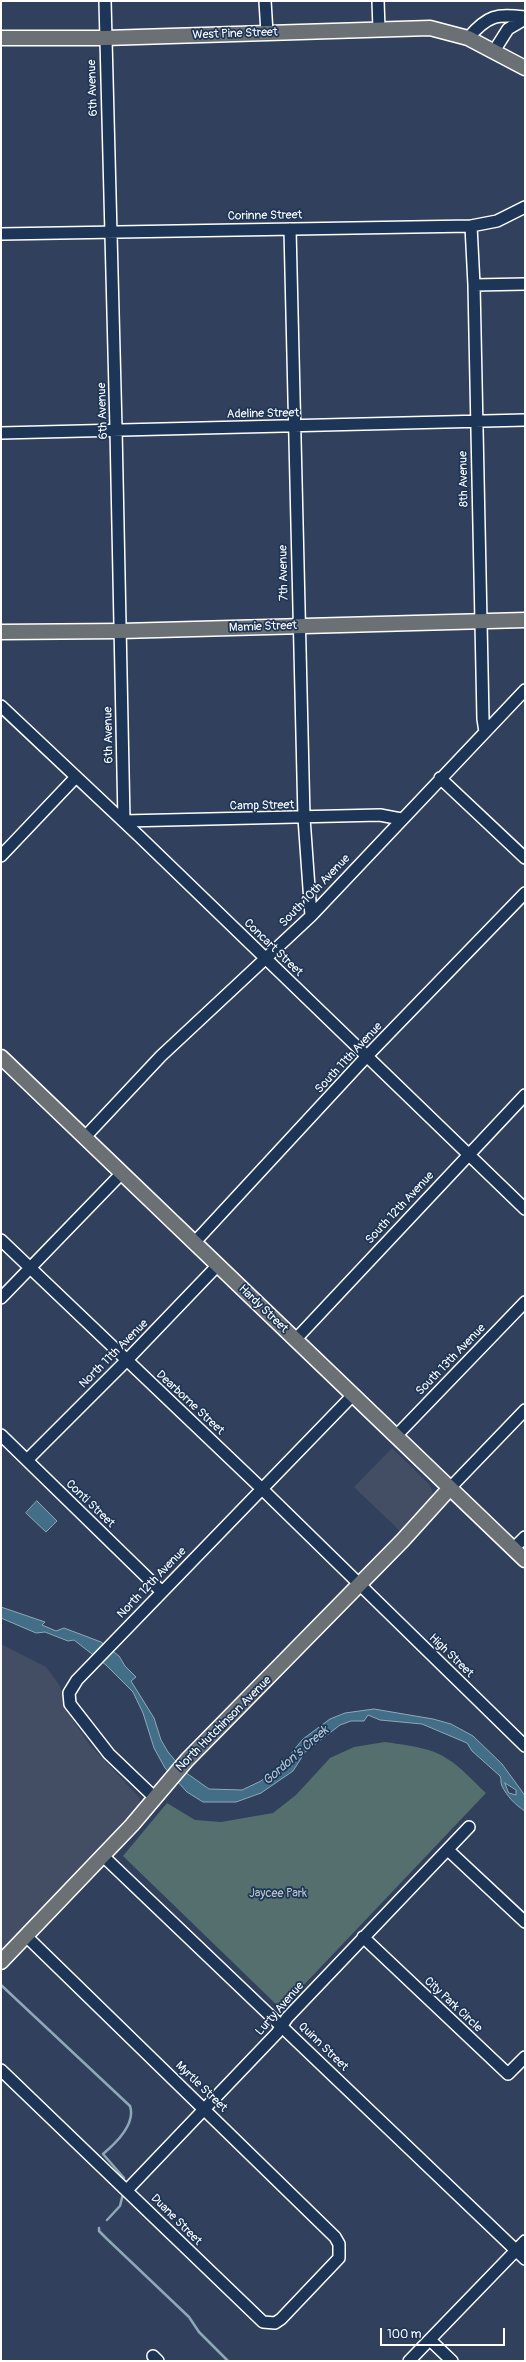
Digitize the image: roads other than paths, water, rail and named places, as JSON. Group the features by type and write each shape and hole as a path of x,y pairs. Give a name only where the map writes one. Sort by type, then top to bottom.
{"main road":[{"name":"West Pine Street","path":"1,38 105,38 379,29 439,29 468,38 525,68"},
{"name":"Mamie Street","path":"1,632 121,631 525,620"},
{"name":"Hardy Street","path":"1,1057 525,1560"},
{"name":"North Hutchinson Avenue","path":"1,1962 132,1825 158,1792 187,1760 360,1585 450,1488"}],"street":[{"name":"6th Avenue","path":"105,1 121,631 124,821"},
{"path":"265,1 268,33"},
{"path":"378,1 379,29"},
{"path":"468,38 483,22 492,17 525,18"},
{"path":"494,51 508,29 525,18"},
{"name":"Corinne Street","path":"1,234 471,226 497,221 525,207"},
{"name":"8th Avenue","path":"471,226 474,285 483,719 486,732"},
{"name":"7th Avenue","path":"290,229 304,818 311,916"},
{"path":"474,285 525,284"},
{"name":"Adeline Street","path":"1,433 116,429 295,427 525,420"},
{"name":"South 10th Avenue","path":"85,1137 161,1056 311,916 401,819 525,690"},
{"name":"Concart Street","path":"1,706 124,821 525,1209"},
{"path":"1,856 76,777"},
{"path":"440,778 525,858"},
{"name":"Camp Street","path":"124,821 304,818 380,815 401,819"},
{"name":"South 11th Avenue","path":"194,1243 367,1056 525,893"},
{"name":"South 12th Avenue","path":"296,1340 468,1154 525,1095"},
{"path":"1,1298 122,1173"},
{"name":"Dearborne Street","path":"1,1240 126,1361 261,1488 360,1585"},
{"name":"North 11th Avenue","path":"27,1460 126,1361 218,1265"},
{"name":"South 13th Avenue","path":"396,1436 525,1302"},
{"name":"North 12th Avenue","path":"158,1792 109,1754 70,1704 69,1693 72,1687 88,1668 261,1488 353,1395"},
{"path":"450,1488 521,1414"},
{"name":"Conti Street","path":"1,1435 162,1592"},
{"path":"513,1549 525,1536"},
{"name":"High Street","path":"360,1585 525,1746"},
{"name":"Lurty Avenue","path":"128,2190 277,2034 287,2018 363,1937 469,1827"},
{"path":"448,1850 525,1922"},
{"name":"Quinn Street","path":"102,1855 525,2260"},
{"name":"Myrtle Street","path":"26,1936 335,2237 340,2252 335,2264"},
{"name":"City Park Circle","path":"363,1937 508,2074 525,2057"},
{"name":"Duane Street","path":"1,2070 128,2190 263,2322 276,2323 281,2319 335,2264"},
{"path":"409,2361 525,2241"},
{"path":"430,2340 452,2361"}],"water":[{"path":"37,1501 57,1521 46,1532 26,1513"},
{"name":"Gordon's Creek","path":"1,1607 45,1622 42,1625 56,1631 64,1628 101,1642 119,1656 125,1666 136,1677 131,1681 154,1718 161,1740 168,1752 185,1772 209,1789 242,1790 261,1781 284,1762 303,1739 330,1719 345,1713 374,1709 433,1719 451,1724 473,1736 502,1764 521,1790 525,1796 525,1811 521,1809 506,1793 501,1785 500,1776 472,1751 467,1743 422,1724 380,1720 368,1715 364,1721 351,1721 340,1725 305,1752 293,1771 261,1793 236,1802 203,1802 187,1792 165,1768 154,1748 143,1713 133,1692 106,1665 74,1640 68,1641 45,1632 36,1633 1,1618","holes":["505,1783 516,1790 516,1795 509,1793"]}],"waterway":[{"path":"1,1985 130,2106 130,2120 127,2126 113,2145 103,2154 124,2178"},
{"path":"107,2220 120,2206 123,2194"},
{"path":"99,2228 99,2231 106,2238 189,2317 199,2332 228,2361"}],"park label":[{"name":"Jaycee Park","path":"278,1894"}]}
